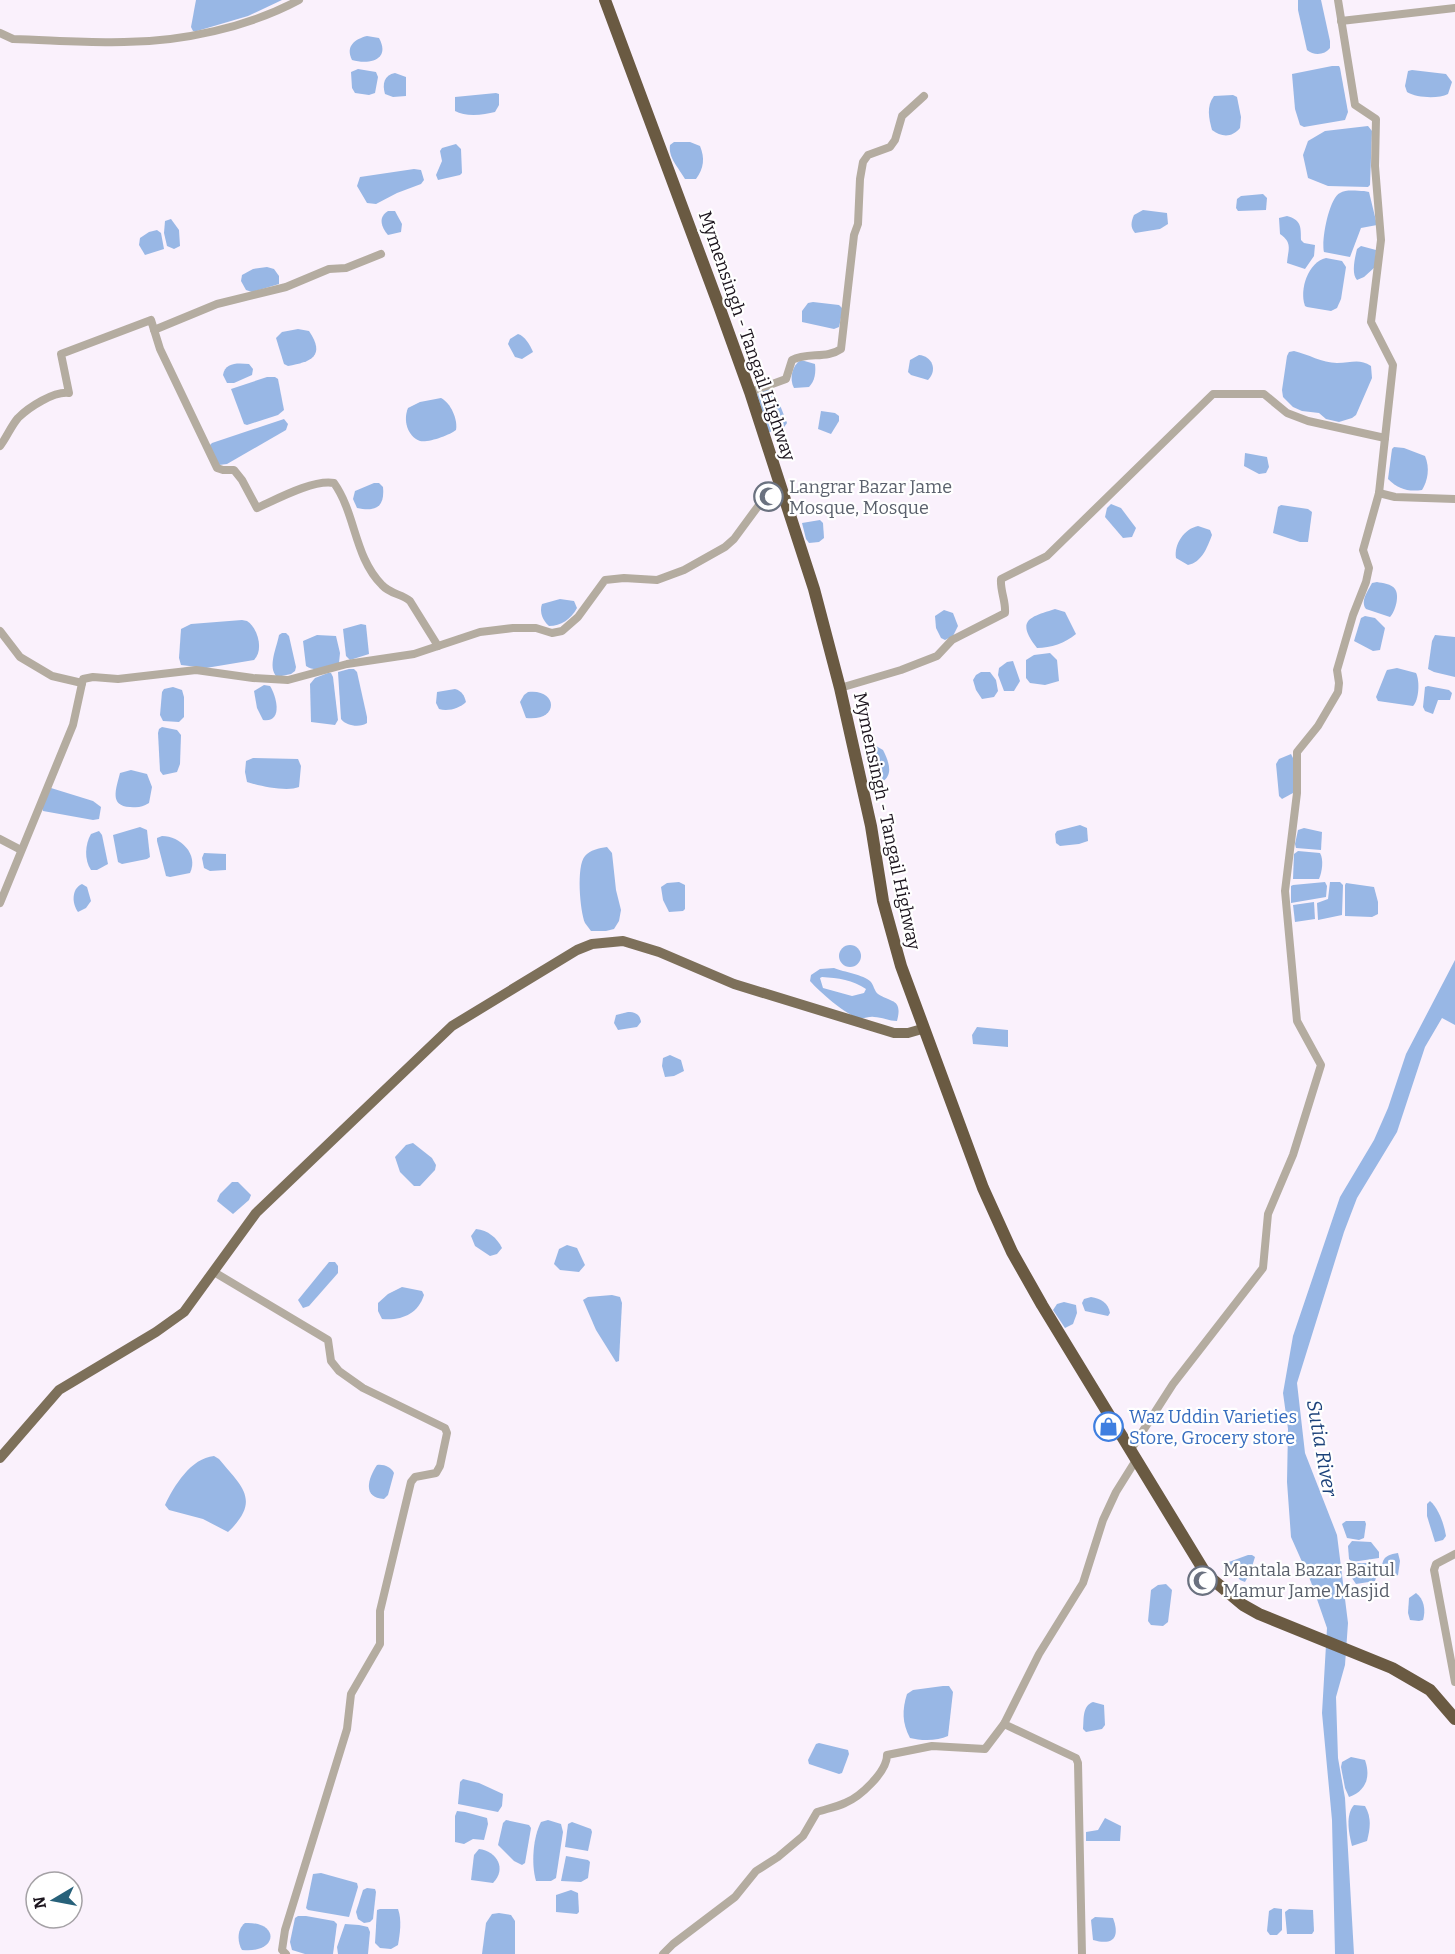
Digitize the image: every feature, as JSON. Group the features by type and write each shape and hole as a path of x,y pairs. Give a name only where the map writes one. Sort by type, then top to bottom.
{"highway":[{"name":"Mymensingh - Tangail Highway","path":"604,0 750,392 814,589 840,688 871,826 883,901 901,966 922,1029 982,1188 1012,1252 1206,1574 1243,1605 1278,1623 1392,1668 1431,1690 1455,1719"}],"main road":[{"path":"0,1458 59,1390 156,1332 184,1312 256,1213 452,1026 577,950 592,944 623,941 659,952 734,984 894,1033 908,1033 922,1029"}],"street":[{"path":"0,33 13,39 126,42 167,39 205,33 279,11 298,0"},
{"path":"663,1954 735,1897 756,1871 778,1857 803,1836 817,1812 845,1803 859,1795 886,1764 887,1755 932,1746 985,1749 1004,1724 1039,1654 1083,1583 1103,1520 1133,1455 1173,1384 1263,1268 1268,1214 1293,1155 1321,1065 1297,1021 1285,891 1297,793 1297,752 1318,726 1338,692 1337,670 1353,615 1366,582 1369,568 1363,550 1379,493 1393,365 1371,322 1381,240 1375,166 1376,119 1355,105 1338,0"},
{"path":"1341,21 1455,8"},
{"path":"750,392 786,379 792,360 798,357 830,354 841,349 854,235 858,224 863,162 868,155 890,147 895,140 902,116 924,96"},
{"path":"154,330 217,304 286,287 329,268 346,268 381,254"},
{"path":"0,446 22,415 55,393 69,393 61,354 151,320 160,350 217,468 234,470 257,508 304,488 326,482 334,483 340,492 355,537 372,571 382,586 410,601 438,646"},
{"path":"840,688 901,670 937,656 952,640 1005,612 1000,592 1001,579 1047,556 1213,394 1264,394 1287,413 1308,421 1385,438"},
{"path":"1379,493 1395,497 1455,499"},
{"path":"0,903 73,724 83,679 93,677 118,679 196,670 288,680 347,664 414,654 480,632 513,628 536,628 552,633 562,631 578,617 605,580 624,578 657,580 684,570 725,547 734,539 759,505 783,495"},
{"path":"0,631 20,657 52,676 82,683"},
{"path":"0,839 21,850"},
{"path":"214,1272 328,1340 331,1361 339,1371 363,1388 445,1428 447,1433 440,1466 436,1473 416,1477 411,1482 380,1611 380,1644 351,1694 347,1729 285,1930 282,1950 286,1954"},
{"path":"1455,1554 1436,1564 1434,1570 1455,1683"},
{"path":"1004,1724 1076,1758 1082,1954"}],"water":[{"path":"196,0 282,0 248,16 193,31 191,27"},
{"path":"1298,0 1321,0 1330,41 1330,48 1325,52 1316,54 1307,50"},
{"path":"367,36 379,38 382,45 380,56 365,62 352,60 350,51 352,44"},
{"path":"1332,66 1340,68 1348,112 1345,120 1304,127 1300,125 1295,109 1292,74"},
{"path":"358,69 376,72 378,77 375,93 369,95 355,93 352,88 351,72"},
{"path":"1408,71 1446,74 1452,82 1448,94 1428,97 1416,96 1407,92 1405,86"},
{"path":"395,73 406,77 406,96 393,97 385,94 385,80"},
{"path":"499,94 499,105 495,112 469,115 455,111 455,97"},
{"path":"1233,95 1237,97 1241,117 1240,128 1230,135 1219,134 1212,130 1209,117 1211,100 1214,96"},
{"path":"1368,126 1372,131 1370,185 1368,187 1328,186 1308,178 1303,155 1308,141 1325,131"},
{"path":"674,142 690,142 700,146 703,163 696,179 685,179 674,163 670,145"},
{"path":"456,144 461,149 462,173 438,180 436,175 442,161 440,151 442,148"},
{"path":"421,170 424,180 421,184 376,204 367,203 357,186 360,177"},
{"path":"1345,191 1369,192 1377,225 1361,228 1350,257 1324,252 1327,220 1332,203 1340,193"},
{"path":"1263,194 1267,198 1266,210 1238,211 1236,208 1237,199 1241,196"},
{"path":"1143,210 1167,213 1168,224 1160,229 1135,233 1132,227 1134,215"},
{"path":"388,211 395,211 402,224 401,232 388,235 386,232 382,219"},
{"path":"1287,216 1295,219 1299,224 1301,240 1304,243 1315,245 1314,256 1305,269 1287,263 1288,243 1280,234 1279,218"},
{"path":"171,219 179,230 180,246 174,249 167,246 164,233 165,221"},
{"path":"157,230 161,233 164,249 145,255 139,245 140,238"},
{"path":"1361,246 1376,250 1375,267 1357,280 1354,265 1357,249"},
{"path":"1326,258 1342,261 1346,267 1341,299 1337,308 1331,311 1307,307 1303,300 1306,278 1314,265"},
{"path":"267,267 274,269 279,276 279,284 252,292 246,290 241,281 242,275 253,269"},
{"path":"808,303 839,305 843,309 839,327 834,329 802,322 802,311"},
{"path":"298,329 309,331 316,346 316,352 309,360 288,366 284,364 276,338 282,332"},
{"path":"518,334 525,339 533,352 522,359 515,357 508,344 510,339"},
{"path":"1294,351 1326,362 1359,362 1371,366 1372,378 1356,415 1339,422 1326,419 1319,413 1302,411 1293,407 1283,397 1287,356 1289,352"},
{"path":"919,355 927,358 932,364 933,372 928,380 908,372 910,360"},
{"path":"801,360 815,364 815,376 809,387 794,388 792,372"},
{"path":"236,364 249,364 253,369 252,375 234,383 227,383 223,375 226,368"},
{"path":"267,377 278,379 284,410 278,415 244,424 231,389"},
{"path":"766,389 771,390 778,400 787,423 782,430 769,432 768,430 757,394"},
{"path":"441,398 453,412 456,430 428,441 416,439 407,427 408,408 420,402"},
{"path":"821,411 835,413 839,416 839,421 831,434 818,429"},
{"path":"284,419 288,424 286,430 227,464 219,465 209,446 212,443"},
{"path":"1394,447 1404,448 1425,456 1428,474 1422,490 1404,489 1388,479"},
{"path":"1245,453 1267,457 1269,467 1266,473 1259,474 1244,466"},
{"path":"379,483 383,487 381,503 374,508 357,508 353,499 355,491"},
{"path":"1111,504 1121,508 1136,528 1132,537 1123,538 1105,517 1107,508"},
{"path":"1281,505 1308,509 1312,512 1308,542 1300,542 1273,533 1278,507"},
{"path":"820,520 823,523 824,538 819,542 809,543 802,523"},
{"path":"1198,526 1210,530 1212,535 1200,558 1188,565 1176,558 1178,543 1188,530"},
{"path":"1377,582 1395,589 1396,604 1390,617 1366,609 1364,606 1364,599 1372,583"},
{"path":"560,599 574,601 577,608 565,621 549,626 542,616 542,604"},
{"path":"1055,609 1065,612 1076,634 1058,644 1037,648 1030,639 1026,625 1033,617"},
{"path":"944,610 953,613 958,626 953,636 945,640 941,638 936,628 935,616"},
{"path":"1365,616 1375,618 1385,628 1380,650 1373,651 1354,641 1361,618"},
{"path":"242,620 251,624 257,634 259,651 254,660 206,668 181,665 179,658 181,629 191,624"},
{"path":"361,624 366,625 369,654 350,660 346,656 343,629"},
{"path":"282,633 289,636 296,667 291,674 277,677 274,673 273,662 279,635"},
{"path":"317,635 336,636 340,653 339,663 318,669 306,666 303,641"},
{"path":"1435,635 1455,637 1455,677 1428,669"},
{"path":"1050,653 1057,660 1059,681 1045,685 1030,683 1026,678 1026,660 1034,655"},
{"path":"1013,661 1020,681 1014,691 1004,691 998,675 999,668"},
{"path":"1397,668 1416,673 1418,690 1413,706 1378,701 1376,697 1387,670"},
{"path":"349,669 357,672 367,717 367,723 357,726 350,725 341,719 338,672"},
{"path":"981,672 990,672 996,680 998,691 994,697 982,699 976,690 973,680"},
{"path":"331,673 333,677 338,720 335,725 311,722 310,684 315,678"},
{"path":"264,685 270,686 277,708 274,718 269,720 263,720 257,708 254,691"},
{"path":"173,687 182,690 184,697 184,717 179,722 163,721 160,715 162,692 164,689"},
{"path":"1425,687 1449,690 1452,693 1450,700 1438,700 1433,714 1425,711 1423,707"},
{"path":"455,689 462,694 466,702 454,709 439,709 436,703 437,692"},
{"path":"528,692 538,692 550,700 551,705 545,715 526,718 520,702"},
{"path":"162,727 177,730 181,735 180,764 177,772 163,775 160,771 158,733"},
{"path":"876,746 883,750 889,767 888,775 883,781 872,779 869,748"},
{"path":"1291,754 1293,793 1282,799 1279,796 1276,764 1279,759"},
{"path":"253,758 298,759 301,766 299,787 281,789 247,782 246,761"},
{"path":"131,770 147,774 152,787 149,803 140,807 123,806 119,804 116,796 120,773"},
{"path":"51,788 93,801 101,807 99,819 93,820 43,811 42,808"},
{"path":"1080,825 1087,828 1088,841 1060,846 1056,843 1057,831"},
{"path":"140,827 147,830 150,857 122,864 118,862 113,835"},
{"path":"1304,828 1322,832 1321,850 1296,848 1298,830"},
{"path":"99,831 102,835 108,864 97,870 91,870 86,857 87,847 91,834"},
{"path":"162,836 175,839 186,847 192,859 190,873 166,876 157,841 157,838"},
{"path":"607,847 612,853 616,890 621,910 619,921 614,929 591,931 585,923 582,909 580,869 587,854"},
{"path":"1298,851 1320,853 1322,866 1319,879 1293,879 1294,854"},
{"path":"204,853 226,854 226,870 210,871 204,868 202,858"},
{"path":"679,882 685,885 685,909 669,912 663,900 661,887 667,883"},
{"path":"1325,882 1326,897 1291,903 1291,886"},
{"path":"1330,882 1340,882 1343,885 1342,915 1318,920 1317,903 1328,899"},
{"path":"1346,883 1374,887 1378,914 1372,917 1345,916"},
{"path":"82,884 87,887 91,901 86,908 78,912 74,893"},
{"path":"1314,902 1315,919 1295,922 1293,905"},
{"path":"850,945 858,948 861,956 858,964 850,967 842,964 839,956 842,948"},
{"path":"1455,960 1455,1025 1442,1018 1425,1047 1397,1132 1357,1198 1344,1232 1297,1383 1305,1453 1337,1535 1348,1623 1345,1665 1336,1697 1338,1758 1345,1798 1354,1954 1335,1954 1332,1820 1322,1713 1327,1628 1311,1582 1291,1537 1287,1482 1288,1429 1283,1393 1293,1336 1340,1197 1374,1140 1388,1108 1406,1054"},
{"path":"834,968 867,979 878,994 895,1002 898,1008 897,1021 877,1017 860,1018 840,1008 810,981 811,975 820,969","holes":["820,978 840,979 866,989 864,993 852,996 823,988"]},
{"path":"628,1012 637,1014 641,1022 637,1027 618,1030 614,1023 616,1015"},
{"path":"977,1027 1008,1030 1008,1047 973,1044 972,1035"},
{"path":"670,1055 681,1060 684,1071 665,1077 662,1066 663,1058"},
{"path":"413,1143 432,1158 436,1165 435,1170 420,1186 414,1186 400,1172 395,1157 406,1145"},
{"path":"232,1182 238,1182 251,1195 249,1200 233,1214 217,1201 220,1194"},
{"path":"476,1229 492,1235 498,1241 502,1248 497,1254 490,1256 475,1246 471,1236"},
{"path":"567,1245 577,1248 585,1265 579,1272 560,1270 554,1264 559,1249"},
{"path":"329,1262 335,1262 338,1266 338,1273 309,1306 303,1308 298,1300"},
{"path":"402,1287 422,1291 424,1295 418,1307 408,1315 396,1319 382,1319 378,1311 378,1303 388,1294"},
{"path":"612,1295 620,1297 622,1303 619,1361 616,1362 596,1330 583,1300 588,1297"},
{"path":"1091,1297 1106,1304 1110,1313 1108,1316 1085,1311 1082,1303 1084,1299"},
{"path":"1064,1302 1076,1305 1077,1313 1073,1324 1065,1328 1053,1310 1057,1304"},
{"path":"214,1456 234,1477 246,1502 238,1521 228,1532 203,1519 169,1510 165,1505 178,1482 191,1467"},
{"path":"377,1465 387,1466 394,1473 388,1495 384,1499 372,1495 369,1487 369,1481"},
{"path":"1430,1501 1441,1517 1446,1536 1443,1540 1435,1542 1427,1516 1427,1504"},
{"path":"1346,1521 1365,1521 1364,1538 1359,1540 1347,1538 1342,1524"},
{"path":"1352,1541 1371,1542 1379,1552 1379,1558 1352,1562 1349,1559 1348,1546"},
{"path":"1398,1553 1400,1561 1398,1575 1392,1578 1384,1577 1382,1563 1388,1555"},
{"path":"1248,1555 1255,1557 1245,1582 1240,1580 1226,1563"},
{"path":"1377,1563 1375,1581 1356,1584 1351,1575 1350,1565"},
{"path":"1166,1584 1172,1590 1168,1622 1163,1626 1151,1625 1148,1621 1151,1590 1158,1585"},
{"path":"1416,1593 1423,1602 1424,1609 1423,1620 1419,1621 1410,1620 1408,1613 1409,1598"},
{"path":"949,1686 953,1692 948,1736 929,1740 910,1738 905,1727 904,1716 907,1694 913,1690"},
{"path":"1093,1702 1104,1705 1105,1725 1102,1729 1086,1732 1083,1729 1084,1713 1087,1706"},
{"path":"816,1744 848,1750 849,1754 842,1773 809,1764 808,1760"},
{"path":"1351,1757 1365,1760 1367,1778 1360,1791 1349,1797 1341,1767 1342,1762"},
{"path":"463,1779 479,1783 503,1794 502,1806 498,1812 458,1804 460,1782"},
{"path":"1354,1805 1365,1806 1370,1824 1367,1841 1352,1846 1349,1814"},
{"path":"457,1811 487,1818 488,1824 484,1840 473,1839 464,1844 455,1842"},
{"path":"1105,1818 1121,1826 1120,1841 1086,1841 1086,1832 1098,1830"},
{"path":"506,1820 529,1825 531,1828 525,1863 522,1865 514,1861 498,1845 503,1823"},
{"path":"548,1820 561,1824 563,1832 556,1878 551,1881 536,1881 533,1859 535,1843 541,1822"},
{"path":"572,1822 591,1829 588,1851 565,1847 568,1824"},
{"path":"479,1849 491,1853 498,1862 499,1872 493,1883 471,1880 474,1855"},
{"path":"566,1856 590,1862 588,1878 581,1882 561,1881"},
{"path":"321,1873 357,1883 358,1887 349,1917 306,1908 313,1874"},
{"path":"375,1889 376,1892 373,1919 364,1923 358,1919 356,1912 363,1890"},
{"path":"571,1890 578,1893 579,1912 577,1914 556,1912 556,1895"},
{"path":"1274,1908 1282,1909 1282,1930 1277,1935 1270,1935 1267,1931 1269,1911"},
{"path":"398,1909 400,1927 398,1945 391,1949 380,1948 375,1943 377,1910"},
{"path":"1289,1909 1313,1910 1314,1931 1312,1934 1287,1934 1285,1912"},
{"path":"492,1914 511,1915 515,1921 515,1954 482,1954 486,1923"},
{"path":"298,1916 334,1921 337,1924 333,1954 305,1954 292,1950 290,1942 295,1918"},
{"path":"1095,1917 1113,1918 1116,1930 1114,1938 1106,1942 1093,1940 1091,1920"},
{"path":"245,1923 264,1927 269,1932 268,1943 254,1950 242,1950 239,1936 240,1929"},
{"path":"345,1924 368,1927 370,1932 368,1954 338,1954 337,1947"}],"place":[{"name":"Langrar Bazar Jame Mosque, Mosque","path":"768,497"},
{"name":"Waz Uddin Varieties Store, Grocery store","path":"1108,1427"},
{"name":"Mantala Bazar Baitul Mamur Jame Masjid","path":"1202,1580"}],"water label":[{"name":"Sutia River","path":"1322,1448"}]}
